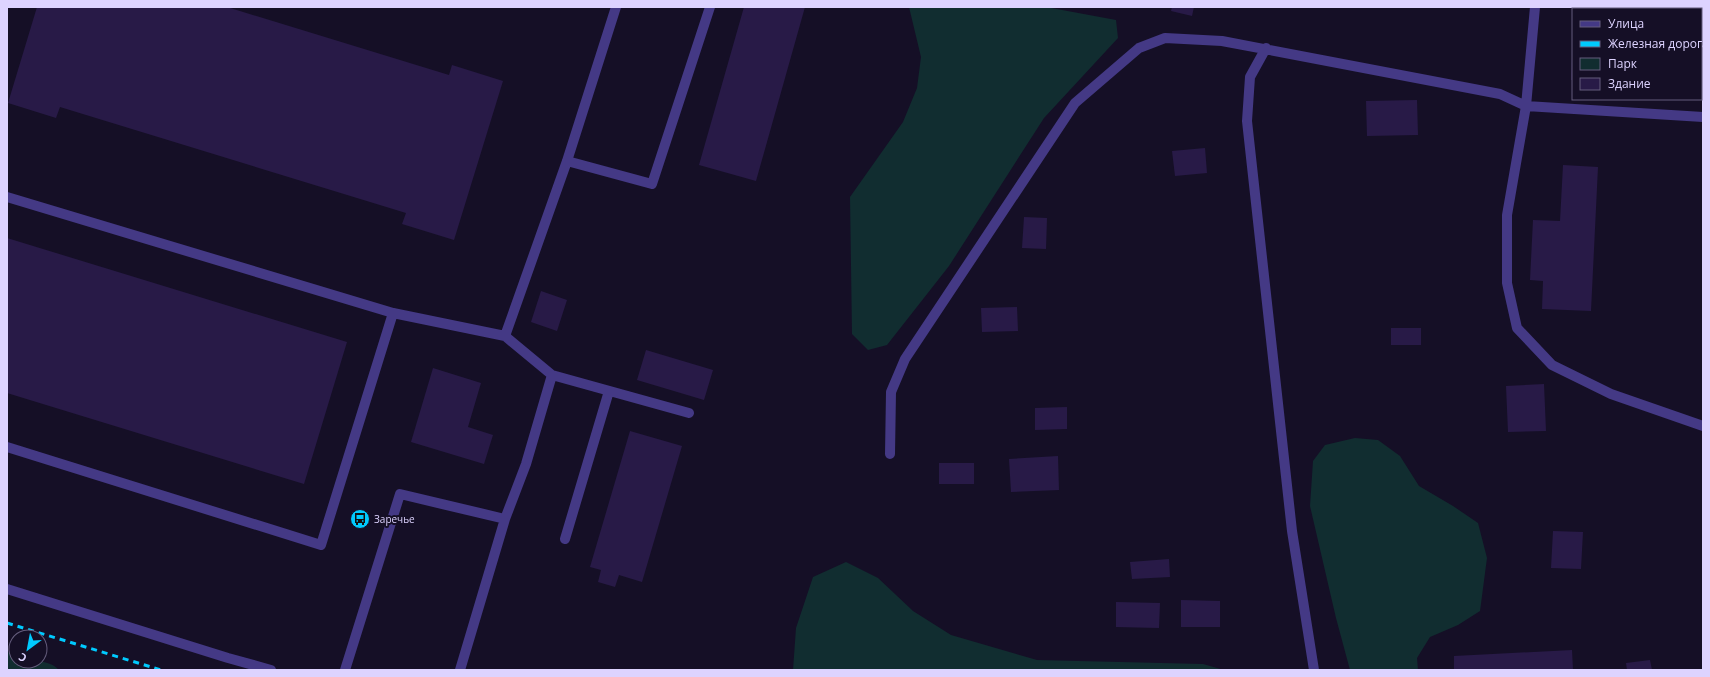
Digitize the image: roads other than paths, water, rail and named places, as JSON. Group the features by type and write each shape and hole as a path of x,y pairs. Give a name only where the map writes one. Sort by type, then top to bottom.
{"street":[{"path":"505,336 567,161 616,7"},
{"path":"567,161 652,184 710,7"},
{"path":"1535,7 1526,106 1507,215 1507,283 1517,328 1552,365 1612,394 1703,426"},
{"path":"890,454 891,392 905,359 1075,104 1139,48 1165,38 1222,41 1266,48 1500,94 1526,106 1703,117"},
{"path":"1266,48 1250,77 1247,120 1292,530 1314,670"},
{"path":"7,197 393,313 505,336 552,375 689,413"},
{"path":"7,447 322,545 393,313"},
{"path":"460,670 505,520 526,464 552,375"},
{"path":"565,539 609,390"},
{"path":"345,670 400,494 505,520"},
{"path":"7,589 271,670"}],"railway":[{"path":"7,623 161,670"}],"place":[{"name":"Заречье","path":"360,519"}]}
